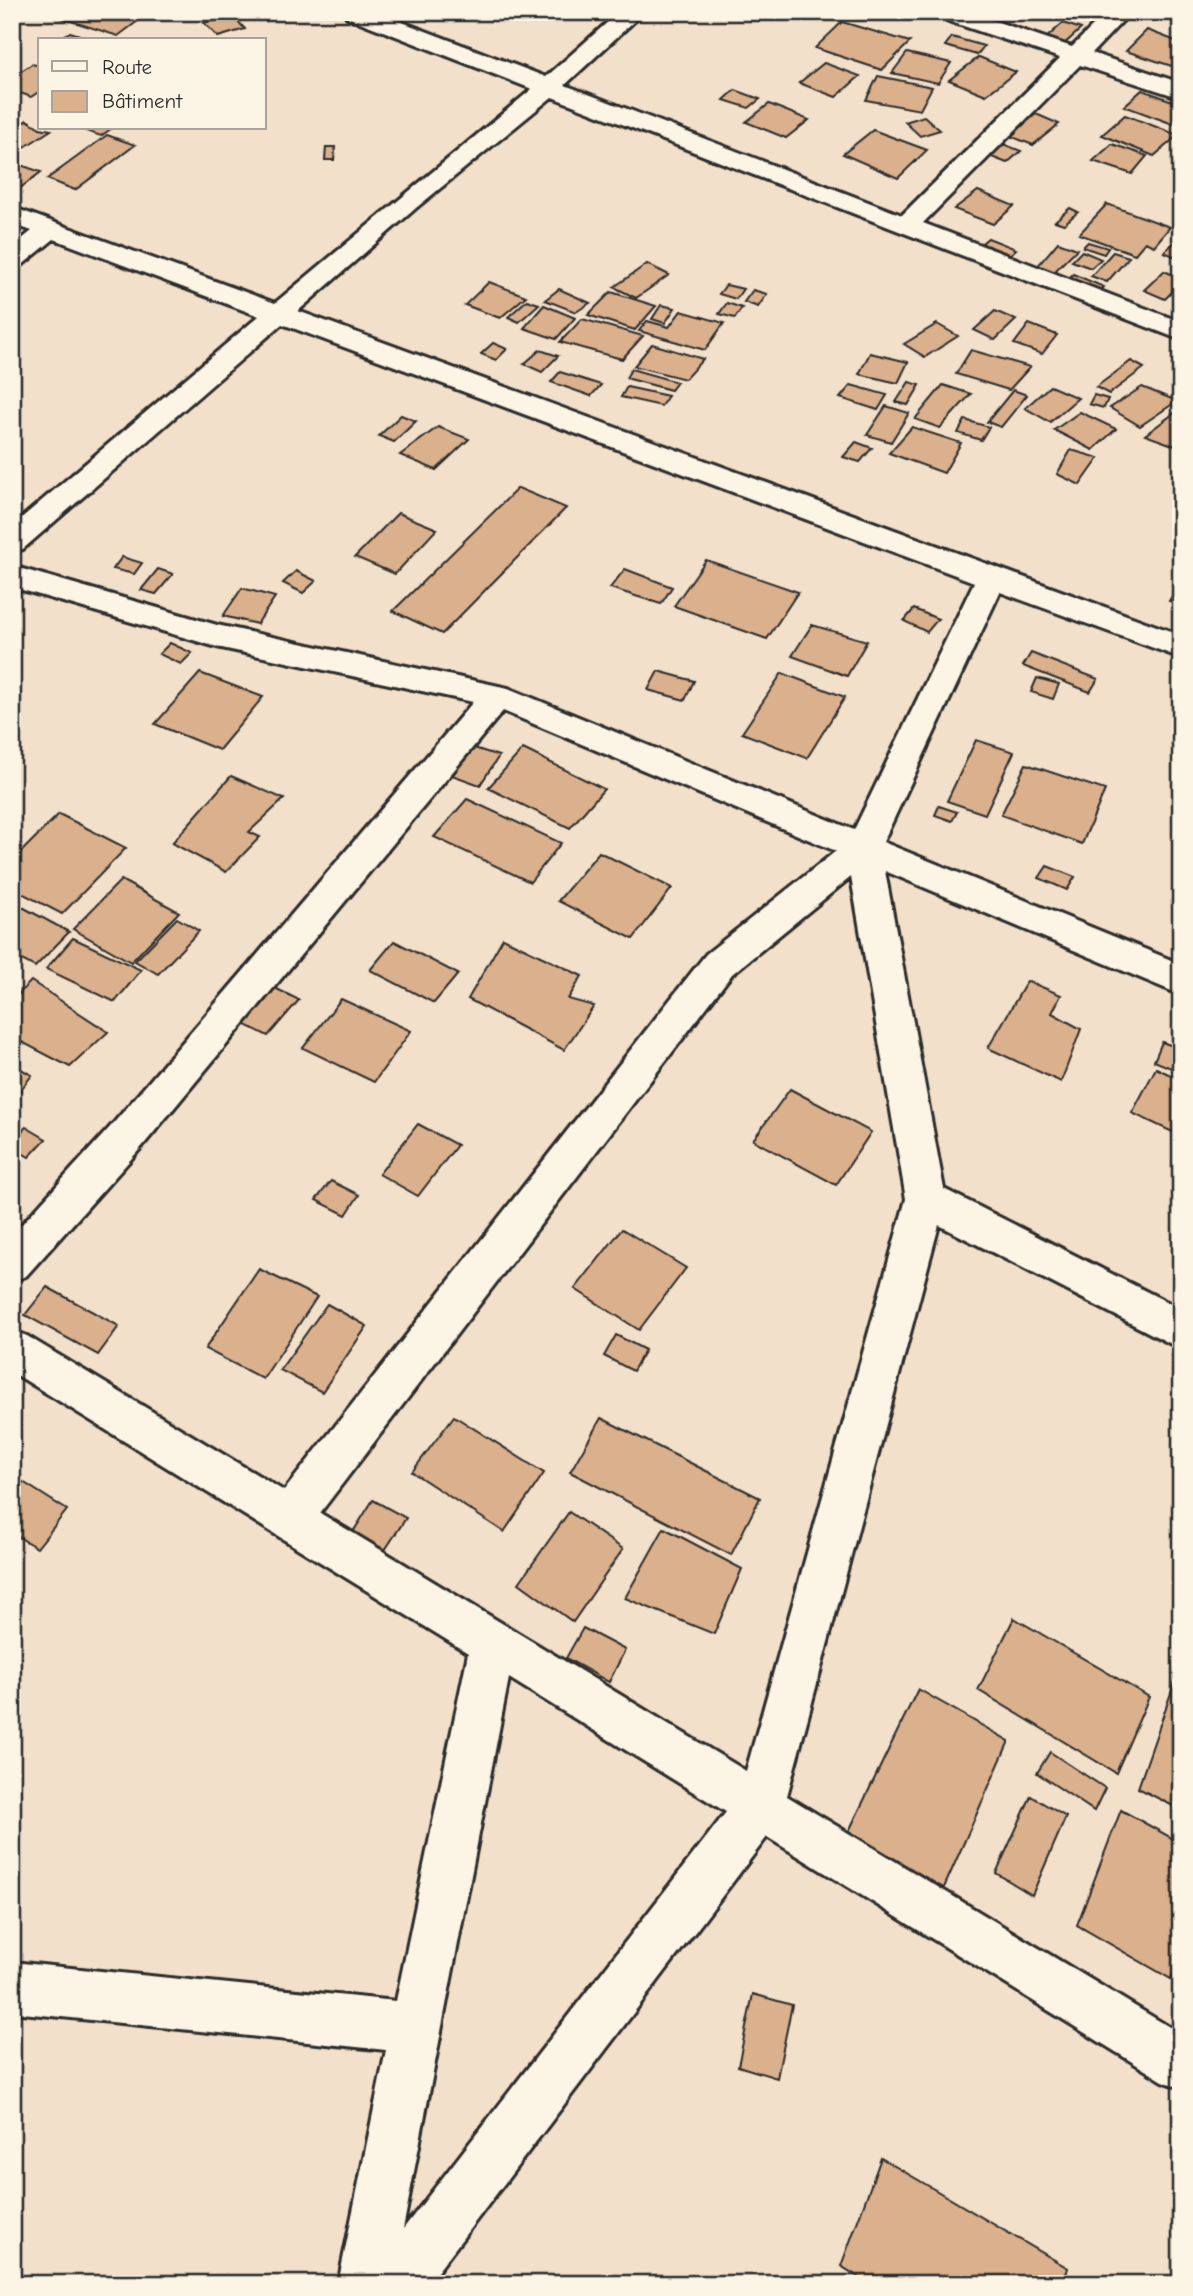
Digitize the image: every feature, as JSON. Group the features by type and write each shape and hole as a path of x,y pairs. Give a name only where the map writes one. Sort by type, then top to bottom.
{"street":[{"path":"12,542 407,203 548,88 633,12"},
{"path":"944,12 1181,91"},
{"path":"906,226 1120,12"},
{"path":"362,14 1181,332"},
{"path":"12,215 1181,647"},
{"path":"12,260 51,229"},
{"path":"12,576 217,636 497,696 1181,980"},
{"path":"289,1519 719,964 863,848 992,577"},
{"path":"12,1263 126,1137 497,696"},
{"path":"394,2284 760,1807 926,1199 863,848"},
{"path":"926,1199 1181,1330"},
{"path":"12,1349 1181,2063"},
{"path":"365,2284 493,1643"},
{"path":"12,1987 416,2028"}],"building":[{"path":"69,12 139,12 146,15 118,36 61,18"},
{"path":"1090,12 1080,21 1058,14"},
{"path":"232,15 245,29 218,37 204,23"},
{"path":"842,22 910,42 882,70 815,48"},
{"path":"1063,23 1081,29 1063,45 1045,39"},
{"path":"1147,30 1181,43 1181,69 1126,51"},
{"path":"70,32 89,38 60,38"},
{"path":"952,37 984,46 977,55 945,46"},
{"path":"907,53 951,63 938,83 892,73"},
{"path":"979,57 1016,72 986,95 949,80"},
{"path":"824,63 860,76 836,97 799,83"},
{"path":"32,64 38,66 38,92 31,97 12,90 12,77"},
{"path":"878,76 932,87 920,110 866,100"},
{"path":"735,90 760,99 749,108 724,100"},
{"path":"1142,90 1181,104 1181,118 1173,124 1124,106"},
{"path":"769,104 809,120 786,138 746,122"},
{"path":"1036,114 1059,124 1033,145 1010,136"},
{"path":"1125,115 1178,135 1154,156 1102,135"},
{"path":"924,116 940,130 920,136 905,122"},
{"path":"27,120 38,127 38,130 51,130 20,150 12,147 12,130"},
{"path":"83,130 109,130 101,136"},
{"path":"873,130 927,150 898,178 843,154"},
{"path":"107,135 135,145 75,190 47,179"},
{"path":"1003,144 1021,151 1007,163 989,156"},
{"path":"1112,144 1147,156 1132,174 1093,161"},
{"path":"326,147 335,147 334,160 325,160"},
{"path":"12,162 41,172 19,189 12,186"},
{"path":"978,191 1014,206 993,224 954,209"},
{"path":"1107,204 1170,227 1154,246 1145,242 1135,254 1079,234"},
{"path":"1070,208 1078,212 1064,224 1055,221"},
{"path":"1181,237 1181,259 1164,252"},
{"path":"988,238 1016,249 1005,259 976,248"},
{"path":"1058,242 1077,249 1052,274 1036,268"},
{"path":"1088,242 1108,248 1104,254 1083,247"},
{"path":"1082,251 1101,259 1091,268 1072,261"},
{"path":"1113,252 1129,257 1107,282 1091,276"},
{"path":"647,264 669,275 636,298 614,287"},
{"path":"1164,271 1181,278 1181,283 1165,299 1144,290"},
{"path":"1073,274 1104,287 1095,296 1064,283"},
{"path":"489,282 526,296 500,318 465,305"},
{"path":"726,285 743,289 736,299 719,294"},
{"path":"559,289 590,303 576,312 545,300"},
{"path":"753,290 767,294 758,307 744,302"},
{"path":"611,292 656,306 635,330 588,315"},
{"path":"527,300 539,304 519,322 508,317"},
{"path":"727,303 742,308 735,318 719,314"},
{"path":"544,305 575,318 556,339 524,328"},
{"path":"661,305 675,308 665,323 652,319"},
{"path":"681,311 724,323 705,350 639,331 647,321 669,327"},
{"path":"995,311 1016,320 995,340 974,330"},
{"path":"582,319 643,336 622,359 560,342"},
{"path":"937,324 958,336 925,357 904,344"},
{"path":"1029,324 1057,335 1042,354 1014,344"},
{"path":"493,343 507,349 496,360 481,354"},
{"path":"652,344 703,359 685,379 634,366"},
{"path":"540,350 558,356 542,372 524,364"},
{"path":"971,350 1030,367 1009,390 956,374"},
{"path":"870,353 908,362 898,383 859,374"},
{"path":"1131,361 1144,368 1109,394 1096,387"},
{"path":"631,369 677,382 671,390 626,378"},
{"path":"560,372 601,385 591,396 551,382"},
{"path":"909,382 920,385 908,405 896,402"},
{"path":"851,385 887,395 878,410 840,398"},
{"path":"943,385 971,394 940,428 915,419"},
{"path":"1050,386 1078,398 1050,422 1025,408"},
{"path":"627,387 668,396 661,406 621,397"},
{"path":"1142,387 1177,401 1140,426 1110,408"},
{"path":"1013,390 1027,395 1001,427 987,422"},
{"path":"1094,395 1108,399 1104,408 1089,404"},
{"path":"886,406 909,413 891,442 867,435"},
{"path":"1181,408 1181,448 1145,435"},
{"path":"1080,412 1116,429 1093,450 1054,430"},
{"path":"401,415 416,421 394,442 379,436"},
{"path":"965,420 989,427 981,440 958,433"},
{"path":"438,427 469,439 436,470 400,455"},
{"path":"912,427 961,443 944,473 889,453"},
{"path":"856,442 872,448 860,462 843,457"},
{"path":"1071,450 1099,458 1080,485 1057,474"},
{"path":"518,488 566,508 442,634 393,611"},
{"path":"398,513 437,529 395,574 355,557"},
{"path":"122,557 142,563 134,574 113,569"},
{"path":"706,560 798,592 767,639 674,606"},
{"path":"158,569 173,574 156,594 141,590"},
{"path":"625,569 672,587 661,604 610,588"},
{"path":"296,571 316,581 303,593 283,583"},
{"path":"1181,581 1181,605 1169,601"},
{"path":"242,588 275,597 257,624 223,616"},
{"path":"914,609 938,619 927,632 904,621"},
{"path":"812,625 867,641 847,676 792,656"},
{"path":"170,643 192,653 181,664 159,654"},
{"path":"1031,653 1098,679 1090,692 1023,666"},
{"path":"658,671 694,681 685,700 648,690"},
{"path":"200,673 263,697 219,750 155,724"},
{"path":"782,673 845,697 807,758 742,733"},
{"path":"1037,678 1059,684 1053,699 1031,692"},
{"path":"976,740 1014,752 985,814 947,801"},
{"path":"471,747 499,756 480,785 452,775"},
{"path":"523,749 604,789 570,828 488,788"},
{"path":"1026,764 1105,790 1082,844 1001,815"},
{"path":"231,776 284,799 249,832 260,837 226,872 172,843"},
{"path":"467,799 561,843 530,882 434,837"},
{"path":"939,806 957,812 952,821 935,815"},
{"path":"59,814 126,848 62,914 12,888 12,861"},
{"path":"599,852 672,888 633,939 558,901"},
{"path":"1047,866 1075,877 1067,890 1039,878"},
{"path":"121,880 179,912 131,962 73,929"},
{"path":"13,902 69,932 35,967 12,955"},
{"path":"177,918 199,931 158,974 135,961"},
{"path":"73,938 141,970 115,1002 46,969"},
{"path":"503,938 582,976 568,999 594,1006 564,1050 468,999"},
{"path":"394,941 458,974 434,1003 370,970"},
{"path":"31,981 108,1032 70,1067 12,1037 12,1001"},
{"path":"1027,981 1061,995 1052,1013 1081,1029 1061,1082 988,1048"},
{"path":"275,988 299,1000 268,1036 244,1024"},
{"path":"341,999 411,1031 374,1082 303,1048"},
{"path":"1162,1042 1181,1049 1181,1072 1154,1061"},
{"path":"12,1064 32,1075 12,1101"},
{"path":"1156,1068 1181,1080 1181,1136 1132,1113"},
{"path":"790,1089 871,1132 836,1185 753,1140"},
{"path":"418,1124 457,1145 418,1196 379,1174"},
{"path":"26,1127 46,1139 29,1157 12,1147 12,1141"},
{"path":"331,1181 359,1195 346,1215 316,1200"},
{"path":"622,1229 686,1268 639,1330 575,1289"},
{"path":"259,1269 317,1297 263,1379 205,1349"},
{"path":"47,1287 119,1326 98,1355 25,1315"},
{"path":"327,1304 367,1326 322,1392 280,1370"},
{"path":"616,1335 645,1350 633,1371 604,1356"},
{"path":"454,1416 544,1473 504,1532 412,1472"},
{"path":"601,1418 760,1498 731,1555 570,1472"},
{"path":"12,1475 67,1510 37,1548 12,1533"},
{"path":"373,1500 406,1518 385,1550 353,1532"},
{"path":"569,1512 623,1549 573,1622 519,1583"},
{"path":"664,1528 742,1569 714,1634 625,1598"},
{"path":"1014,1618 1149,1697 1116,1773 978,1690"},
{"path":"583,1628 625,1650 609,1682 566,1658"},
{"path":"1181,1664 1181,1810 1138,1788"},
{"path":"918,1689 1009,1741 943,1890 849,1831"},
{"path":"1050,1752 1105,1788 1094,1811 1037,1773"},
{"path":"1031,1796 1066,1817 1032,1895 996,1873"},
{"path":"1121,1810 1181,1843 1181,1952 1171,1979 1077,1925"},
{"path":"753,1994 792,2005 777,2078 738,2066"},
{"path":"881,2158 1068,2268 1063,2284 870,2284 841,2266"}]}
